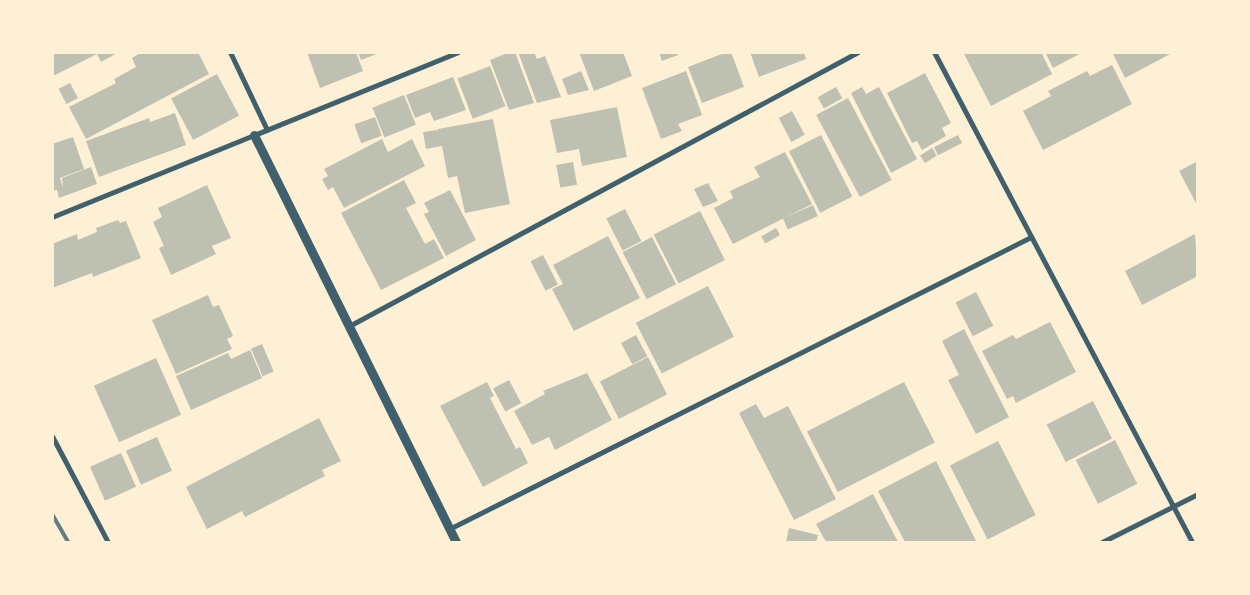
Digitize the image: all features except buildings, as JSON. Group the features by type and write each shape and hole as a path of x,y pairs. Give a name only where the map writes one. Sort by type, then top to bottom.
{"street":[{"path":"230,52 267,130"},
{"path":"52,217 458,52"},
{"path":"349,326 858,52"},
{"path":"934,52 1192,542"},
{"path":"254,135 456,542"},
{"path":"449,529 1031,237"},
{"path":"52,436 108,542"},
{"path":"1102,542 1198,494"}],"railway":[{"path":"52,514 68,542"}]}
